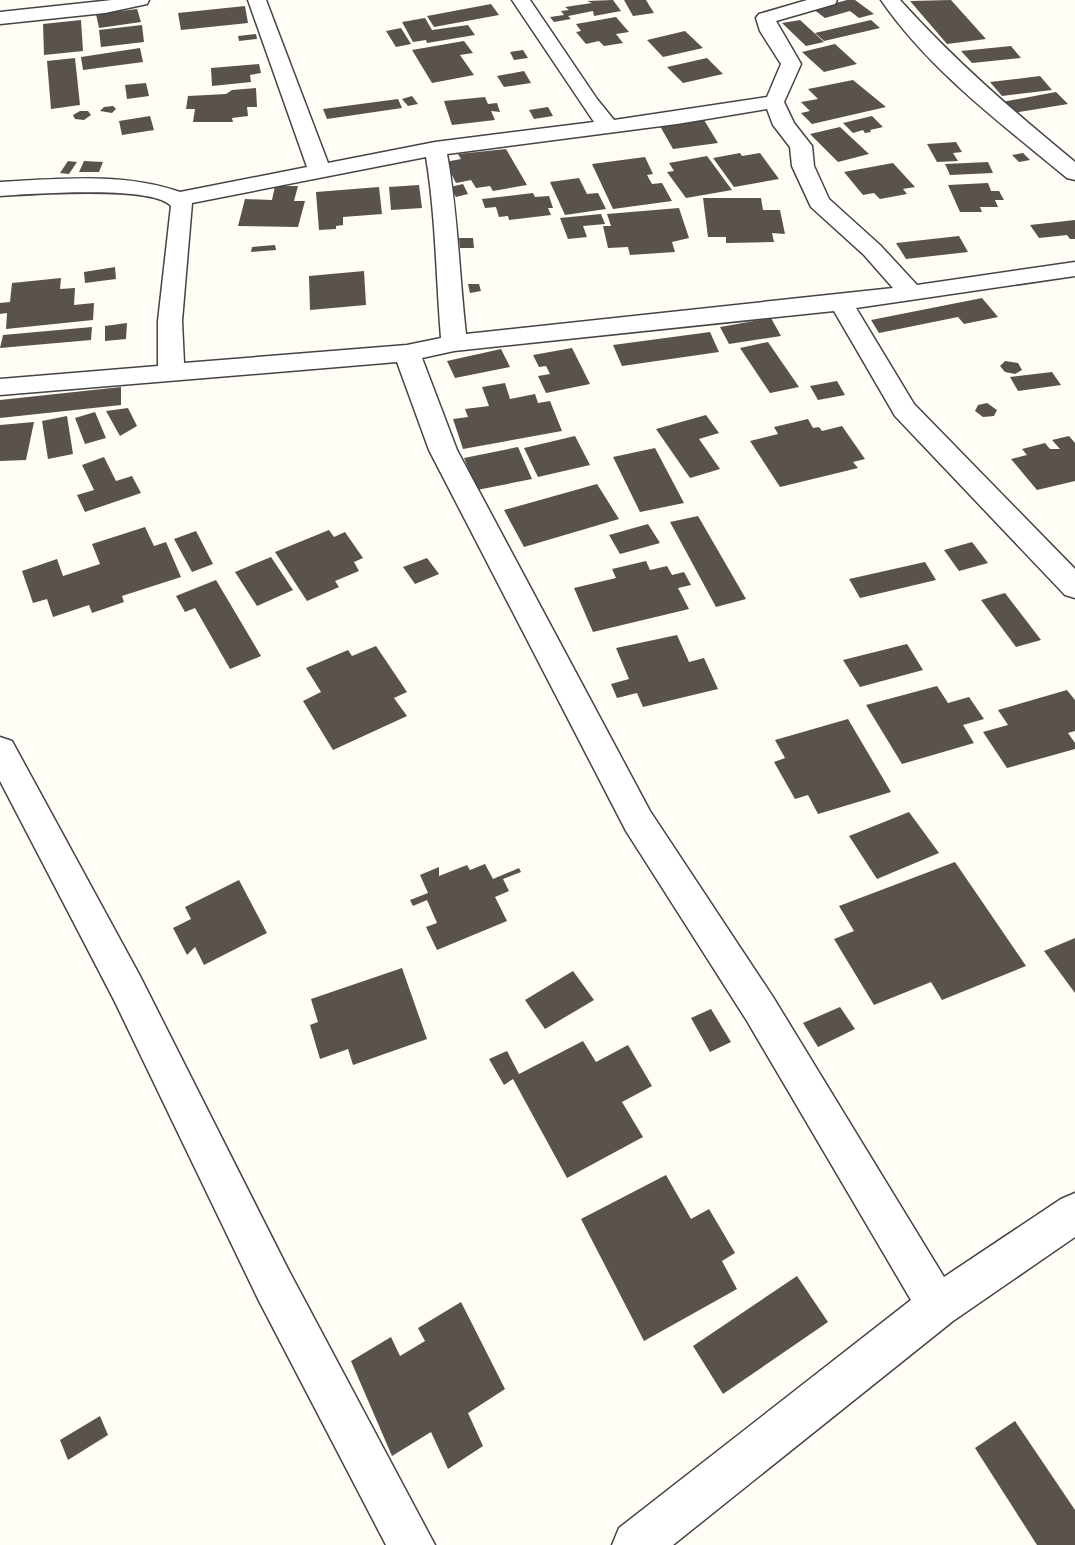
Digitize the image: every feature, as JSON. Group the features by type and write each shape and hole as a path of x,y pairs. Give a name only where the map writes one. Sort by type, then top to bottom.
{"street":[{"path":"0,18 50,11 88,11 140,0"},
{"path":"257,0 320,172"},
{"path":"521,0 589,103 609,127"},
{"path":"0,189 118,187 158,191 179,199 435,149 609,127 774,102 782,91 791,64 781,44 767,30 766,18 828,0"},
{"path":"890,0 929,45 983,97 1075,173"},
{"path":"774,102 784,125 801,146 802,166 819,202 872,250 910,292"},
{"path":"435,149 445,204 446,259 454,343"},
{"path":"171,373 170,321 182,206 179,199"},
{"path":"0,387 407,353 454,343 841,303 1075,269"},
{"path":"841,303 904,410 1075,587"},
{"path":"407,353 443,450 638,821 760,1009 938,1306"},
{"path":"0,750 127,988 273,1284 411,1545"},
{"path":"636,1545 938,1306 1075,1213"}],"building":[{"path":"613,0 621,11 594,16 593,11 568,16 571,19 554,22 550,17 564,15 561,11 569,10 565,7 592,3 587,1"},
{"path":"624,0 646,0 654,13 633,16"},
{"path":"855,0 874,14 859,18 850,11 825,18 813,9"},
{"path":"951,0 986,39 947,44 910,1"},
{"path":"491,4 499,15 434,27 427,16"},
{"path":"245,6 248,23 181,30 178,13"},
{"path":"137,9 141,22 99,28 96,14"},
{"path":"616,17 629,32 616,34 623,43 604,46 599,41 586,44 576,32 581,31 576,24"},
{"path":"425,18 432,30 468,25 475,35 427,43 426,40 413,42 402,22"},
{"path":"81,20 83,51 44,55 43,24"},
{"path":"800,20 824,42 806,46 782,23"},
{"path":"871,20 880,28 824,41 815,33"},
{"path":"142,25 144,42 101,47 99,30"},
{"path":"401,28 411,44 396,47 386,31"},
{"path":"685,31 703,48 663,57 647,40"},
{"path":"256,34 257,39 239,41 238,36"},
{"path":"464,41 473,53 460,55 474,75 432,83 412,50"},
{"path":"835,44 857,64 824,72 802,52"},
{"path":"1011,46 1021,58 972,63 961,51"},
{"path":"140,48 143,62 83,70 81,57"},
{"path":"523,50 528,58 514,60 510,52"},
{"path":"75,58 80,105 51,109 47,61"},
{"path":"707,58 723,74 683,83 667,67"},
{"path":"259,64 261,73 250,75 251,82 212,86 211,68"},
{"path":"524,71 531,83 504,87 497,76"},
{"path":"1040,76 1052,90 1002,96 990,82"},
{"path":"853,80 886,107 812,124 801,113 810,111 801,102 818,99 808,89"},
{"path":"146,83 149,96 127,99 125,85"},
{"path":"256,88 257,107 247,107 248,116 232,118 233,122 193,122 195,109 186,109 188,96 226,94 232,90"},
{"path":"1056,92 1068,104 1013,113 1002,102"},
{"path":"412,96 418,104 408,106 402,99"},
{"path":"485,97 488,104 497,103 500,112 491,111 495,120 452,125 444,101"},
{"path":"398,99 402,108 327,119 323,109"},
{"path":"113,106 116,109 112,113 100,111 104,107"},
{"path":"548,107 553,116 534,119 529,110"},
{"path":"80,111 88,111 91,115 84,120 75,119 73,115"},
{"path":"150,116 154,130 122,135 119,121"},
{"path":"872,116 883,127 870,130 871,132 865,133 863,130 853,133 843,123"},
{"path":"704,120 718,143 673,149 660,126"},
{"path":"840,127 869,154 838,162 810,134"},
{"path":"956,142 962,152 953,153 958,161 937,162 927,144"},
{"path":"506,149 527,185 493,191 490,186 476,188 471,180 456,183 445,162 461,159 458,154"},
{"path":"740,153 742,156 760,153 779,179 734,187 713,158"},
{"path":"1023,153 1030,160 1019,162 1012,155"},
{"path":"707,156 732,190 686,198 667,172 674,171 669,163"},
{"path":"645,157 653,174 647,175 652,184 662,183 672,201 613,209 592,164"},
{"path":"68,161 77,162 69,174 60,173"},
{"path":"84,161 103,162 99,172 79,172"},
{"path":"988,162 993,173 950,175 945,164"},
{"path":"893,163 915,187 903,189 907,194 880,199 874,193 863,195 844,172"},
{"path":"579,178 587,194 598,193 606,209 565,215 550,182"},
{"path":"988,183 991,191 999,191 1004,200 995,200 998,207 980,207 982,212 960,212 948,185"},
{"path":"463,184 468,194 456,197 450,187"},
{"path":"419,185 422,208 391,210 389,187"},
{"path":"275,186 298,186 294,201 305,201 298,227 238,226 245,199 272,200"},
{"path":"379,187 382,214 343,217 343,225 336,226 336,229 319,230 316,192"},
{"path":"533,193 535,197 549,196 553,208 548,208 551,215 509,220 508,216 499,217 496,207 485,208 482,199"},
{"path":"703,198 761,198 763,210 780,210 785,234 772,233 774,242 726,243 726,237 708,237"},
{"path":"679,208 689,238 672,242 675,252 630,255 628,247 608,248 603,226 611,226 607,214"},
{"path":"601,214 605,224 583,226 587,237 568,239 560,218"},
{"path":"1075,220 1075,239 1070,239 1067,235 1039,238 1030,225"},
{"path":"959,236 968,252 906,259 896,243"},
{"path":"459,238 473,238 474,248 460,248"},
{"path":"275,245 276,250 251,252 252,247"},
{"path":"115,267 116,279 85,283 84,272"},
{"path":"364,271 366,305 310,310 309,276"},
{"path":"61,278 60,289 75,288 74,305 94,303 93,320 6,329 7,313 0,314 0,303 10,302 12,283"},
{"path":"468,284 479,284 481,291 470,293"},
{"path":"982,298 998,317 964,324 958,317 879,333 871,320"},
{"path":"771,318 781,336 729,344 720,327"},
{"path":"127,323 126,339 105,341 105,326"},
{"path":"92,327 91,340 0,348 3,335"},
{"path":"710,332 719,352 622,366 613,345"},
{"path":"768,342 799,387 770,393 740,348"},
{"path":"572,348 590,384 546,393 538,376 550,374 546,366 539,367 533,355"},
{"path":"501,349 510,367 455,378 447,361"},
{"path":"1005,361 1018,363 1022,370 1015,374 1005,372 1000,366"},
{"path":"1052,372 1061,385 1018,391 1010,377"},
{"path":"837,381 845,395 818,400 810,386"},
{"path":"505,383 510,399 535,394 538,403 550,401 562,431 463,449 453,419 468,417 465,409 489,406 482,387"},
{"path":"121,387 121,405 0,418 0,400"},
{"path":"987,403 997,410 994,416 983,417 975,411 978,405"},
{"path":"128,408 137,426 120,436 106,411"},
{"path":"95,412 106,438 85,444 75,418"},
{"path":"706,415 719,433 699,439 720,469 690,478 656,429"},
{"path":"67,416 73,454 48,459 42,421"},
{"path":"808,419 813,428 819,427 822,431 842,426 865,459 853,462 858,468 780,487 750,441 778,434 774,427"},
{"path":"34,422 26,460 0,461 0,425"},
{"path":"575,436 590,465 538,477 524,448"},
{"path":"1069,436 1075,443 1075,481 1037,490 1011,459 1027,455 1022,449 1045,443 1050,449 1060,449 1052,440"},
{"path":"518,447 532,479 477,490 464,458"},
{"path":"655,448 684,503 640,512 613,457"},
{"path":"104,457 116,481 132,476 141,493 85,512 77,495 94,490 82,465"},
{"path":"597,484 619,519 524,547 504,510"},
{"path":"698,516 746,599 716,607 670,522"},
{"path":"648,524 660,543 620,554 609,535"},
{"path":"145,527 154,546 166,542 181,577 122,596 124,602 92,613 89,605 53,617 47,599 33,603 22,571 57,559 63,576 100,564 92,544"},
{"path":"329,530 334,537 345,532 363,558 354,562 359,571 335,581 339,587 307,601 275,552"},
{"path":"196,531 213,564 192,572 174,539"},
{"path":"972,542 988,563 959,571 944,550"},
{"path":"271,557 293,590 257,606 235,572"},
{"path":"427,558 439,574 415,584 403,567"},
{"path":"646,561 650,570 667,566 672,575 684,572 691,585 678,588 689,609 593,632 574,588 616,578 612,569"},
{"path":"925,562 936,580 860,598 849,579"},
{"path":"216,580 261,656 230,669 195,608 185,612 176,596"},
{"path":"1005,593 1041,640 1016,647 981,600"},
{"path":"677,635 689,662 704,658 718,689 643,707 637,693 617,698 611,684 629,679 616,648"},
{"path":"907,644 923,670 860,687 843,660"},
{"path":"376,646 407,692 394,698 407,716 333,750 303,701 321,692 306,668 348,650 352,656"},
{"path":"937,686 948,703 969,697 984,719 963,725 974,743 902,764 866,705"},
{"path":"1067,690 1075,700 1075,731 1068,733 1075,743 1075,749 1007,768 983,732 1008,725 998,710"},
{"path":"848,719 891,792 818,814 808,795 795,799 774,762 785,758 775,740"},
{"path":"909,812 939,853 877,879 849,836"},
{"path":"955,862 1026,966 942,1000 931,982 874,1005 834,939 854,931 839,906"},
{"path":"485,864 493,879 519,868 521,872 503,879 509,891 495,897 507,921 437,950 426,927 437,923 427,900 413,906 410,900 428,893 420,875 439,867 439,876 467,865 470,870"},
{"path":"239,880 267,933 204,965 195,947 187,955 173,928 191,919 185,907"},
{"path":"1075,938 1075,993 1044,951"},
{"path":"402,968 427,1039 353,1065 348,1049 320,1059 310,1025 318,1022 311,999"},
{"path":"573,971 594,1000 545,1029 525,1000"},
{"path":"840,1007 855,1029 818,1047 803,1023"},
{"path":"711,1009 731,1042 710,1052 691,1018"},
{"path":"583,1041 596,1062 628,1045 652,1086 622,1102 643,1137 567,1178 513,1079 504,1085 489,1059 507,1051 519,1074"},
{"path":"666,1175 691,1219 709,1209 735,1253 722,1261 737,1289 644,1341 581,1219"},
{"path":"797,1276 828,1322 723,1394 693,1346"},
{"path":"461,1302 505,1389 468,1413 483,1446 448,1469 431,1432 392,1456 351,1361 391,1337 400,1356 425,1341 418,1328"},
{"path":"100,1416 108,1435 68,1460 60,1440"},
{"path":"1015,1421 1075,1510 1075,1545 1037,1545 975,1448"}]}
